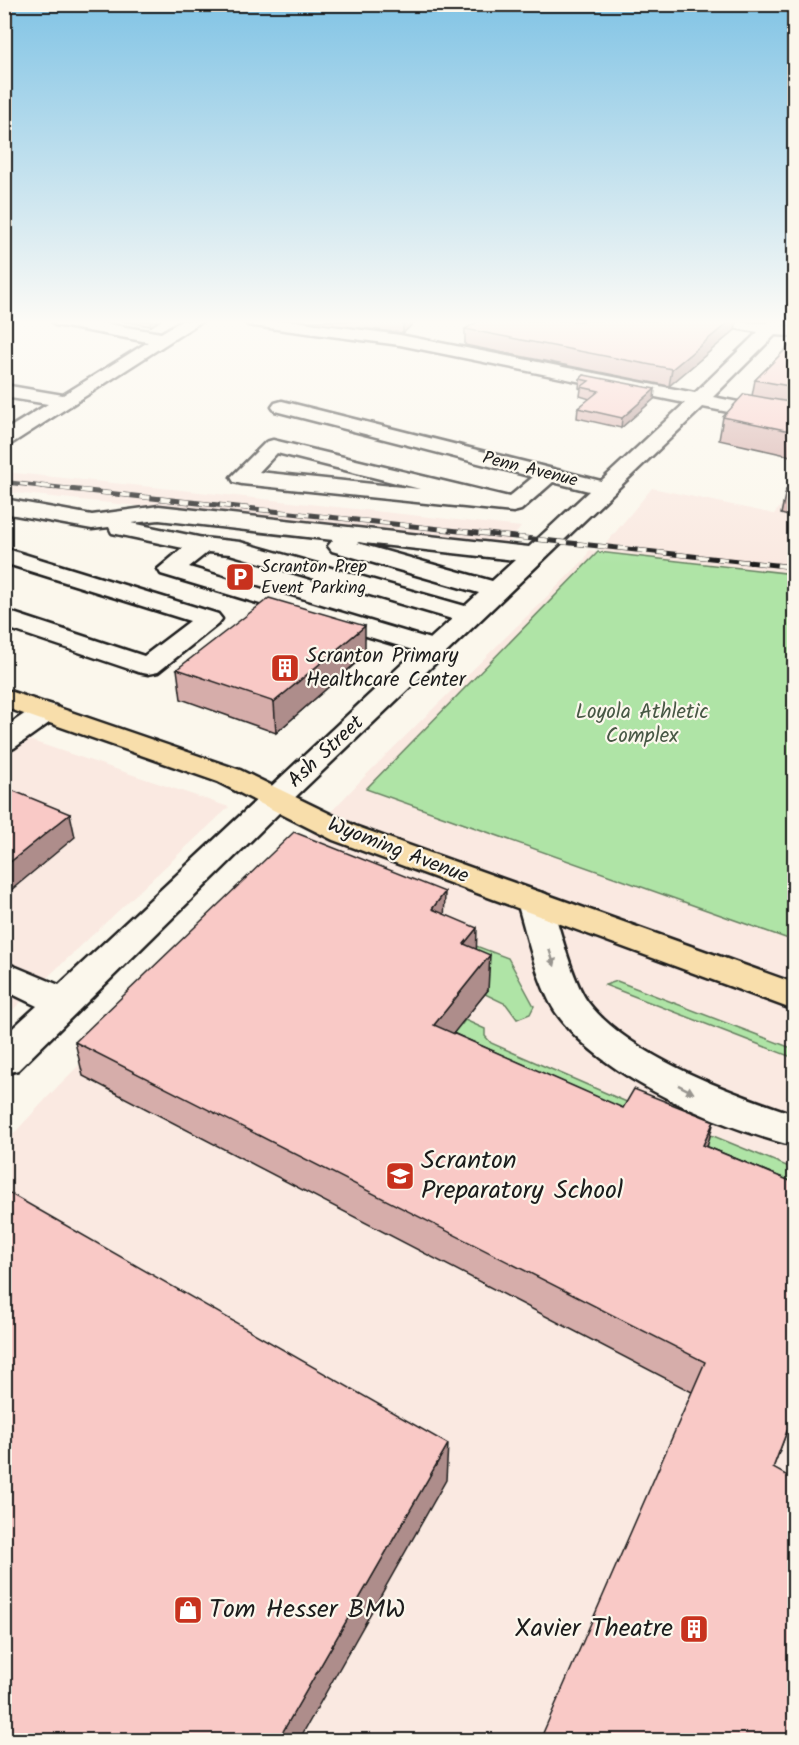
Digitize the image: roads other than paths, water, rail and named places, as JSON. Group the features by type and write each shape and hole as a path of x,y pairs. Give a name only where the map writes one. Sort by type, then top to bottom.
{"main road":[{"name":"Wyoming Avenue","path":"4,697 229,776 344,833 795,997"}],"street":[{"path":"4,440 65,402"},
{"name":"Ash Street","path":"6,1055 64,1003 275,799 696,402"},
{"path":"711,402 795,419"},
{"name":"Penn Avenue","path":"282,406 604,488"},
{"path":"513,505 273,446 242,477 513,505 549,474"},
{"path":"4,506 203,545 232,547 470,616"},
{"path":"92,522 159,513 534,555"},
{"path":"353,534 339,546 497,590"},
{"path":"135,596 203,545"},
{"path":"4,555 209,619 148,666 4,618"},
{"path":"170,569 436,649"},
{"path":"4,742 46,711"},
{"path":"534,902 559,979 572,1008 601,1038 651,1071 712,1102 795,1130"},
{"path":"4,975 64,1003"}],"railway":[{"path":"4,482 55,488"},
{"path":"41,486 794,567"}],"place":[{"name":"Scranton Prep Event Parking","path":"240,577"},
{"name":"Scranton Primary Healthcare Center","path":"285,668"},
{"name":"Scranton Preparatory School","path":"400,1176"},
{"name":"Tom Hesser BMW","path":"188,1610"},
{"name":"Xavier Theatre","path":"694,1629"}],"park label":[{"name":"Loyola Athletic Complex","path":"642,724"}]}
